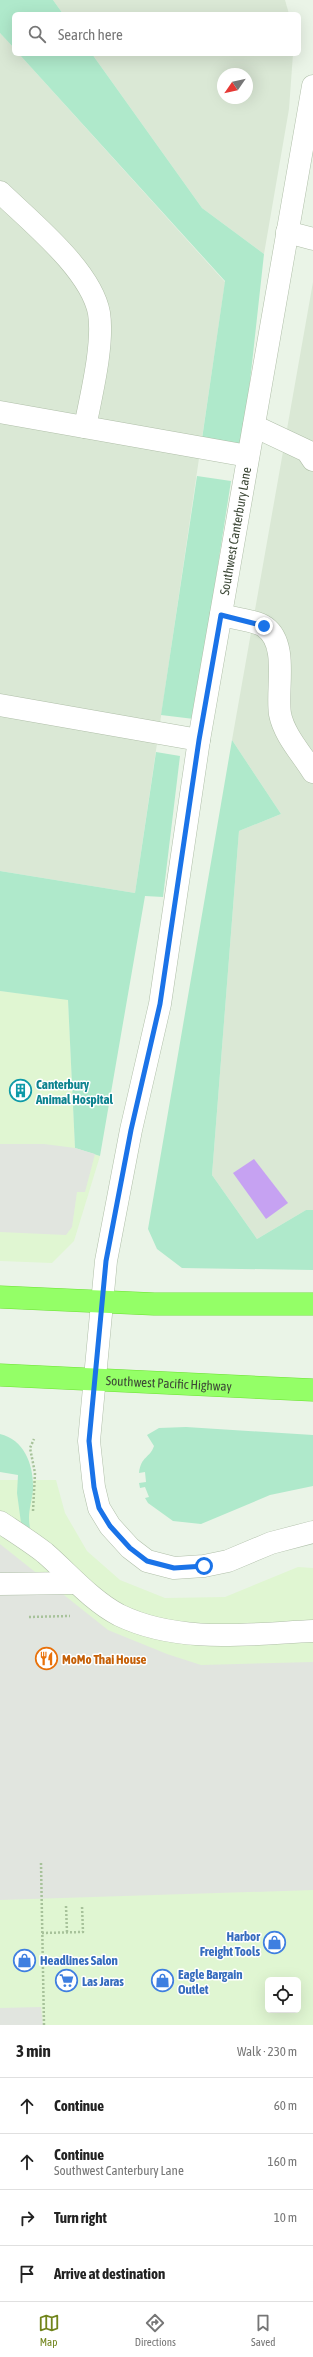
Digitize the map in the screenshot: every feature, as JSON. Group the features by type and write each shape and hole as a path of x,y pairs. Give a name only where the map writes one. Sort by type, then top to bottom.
{"highway":[{"path":"0,1298 154,1304 313,1304"},
{"name":"Southwest Pacific Highway","path":"0,1375 313,1390"}],"street":[{"name":"Southwest Canterbury Lane","path":"313,86 199,740 160,1004 122,1173 106,1261 89,1441 94,1487 99,1508 110,1526 130,1548 147,1561 174,1568 204,1566 228,1561 271,1543 313,1532"},
{"path":"0,192 72,263 88,287 99,313 98,354 85,427"},
{"path":"287,232 313,239"},
{"path":"0,412 248,456"},
{"path":"254,426 307,451 313,460"},
{"path":"221,615 264,626 273,634 280,660 280,714 286,731 313,772"},
{"path":"0,705 199,740"},
{"path":"0,1522 44,1552 76,1583 119,1614 151,1627 201,1636 313,1631"},
{"path":"0,1584 76,1583"}],"path":[{"path":"34,1439 30,1448 35,1473 34,1526 44,1552"},
{"path":"57,1616 58,1621"},
{"path":"28,1617 72,1616"},
{"path":"41,1863 44,2025"},
{"path":"66,1906 67,1932"},
{"path":"42,1933 83,1932 82,1906"}],"shaded area":[{"path":"0,0 53,0 62,12 12,12 12,46 0,33"},
{"path":"53,0 285,0 288,12 62,12"},
{"path":"0,33 12,46 12,56 21,56 225,282 135,893 0,871"},
{"path":"21,56 93,56 202,208 264,254 243,445 202,439 225,281"},
{"path":"93,56 293,56 289,109 264,254 202,208"},
{"path":"313,282 313,1210 306,1210 257,1239 212,1175 239,831 281,814 232,740"},
{"path":"197,476 231,481 194,719 161,715"},
{"path":"232,740 281,814 239,831 212,1175 257,1239 306,1210 313,1210 313,1270 182,1268 157,1249 148,1229"},
{"path":"156,752 180,756 163,897 145,896 100,1156 75,1148 68,1000 0,991 0,871 135,893"},
{"path":"0,991 68,999 75,1148 100,1156 74,1241 52,1263 0,1261"},
{"path":"0,1144 44,1144 75,1148 95,1154 85,1192 77,1192 72,1227 66,1235 0,1232"},
{"path":"254,1159 288,1203 266,1219 233,1173"},
{"path":"186,1427 313,1435 313,1486 270,1495 201,1524 173,1521 148,1503 145,1498 149,1497 145,1487 140,1488 139,1483 146,1482 145,1472 139,1473 142,1463 154,1446 147,1435 159,1428"},
{"path":"0,1434 9,1437 16,1442 22,1448 30,1463 33,1481 29,1511 32,1540 21,1523 17,1493 18,1475 0,1472"},
{"path":"0,1480 56,1480 65,1513 87,1551 120,1580 165,1598 225,1597 298,1567 313,1568 313,2025 0,2025"},
{"path":"0,1544 108,1630 167,1654 201,1665 313,1662 313,1890 0,1900"},
{"path":"41,2007 43,2025 0,2025 0,2008"}],"place":[{"name":"Canterbury Animal Hospital","path":"20,1091"},
{"name":"MoMo Thai House","path":"46,1659"},
{"name":"Harbor Freight Tools","path":"275,1943"},
{"name":"Headlines Salon","path":"24,1960"},
{"name":"Las Jaras","path":"66,1981"},
{"name":"Eagle Bargain Outlet","path":"162,1981"}],"route":[{"path":"204,1566 174,1568 147,1561 130,1548 110,1526 99,1508 94,1487 89,1441 106,1261 131,1130 160,1004 199,740 221,615 264,626"}]}
